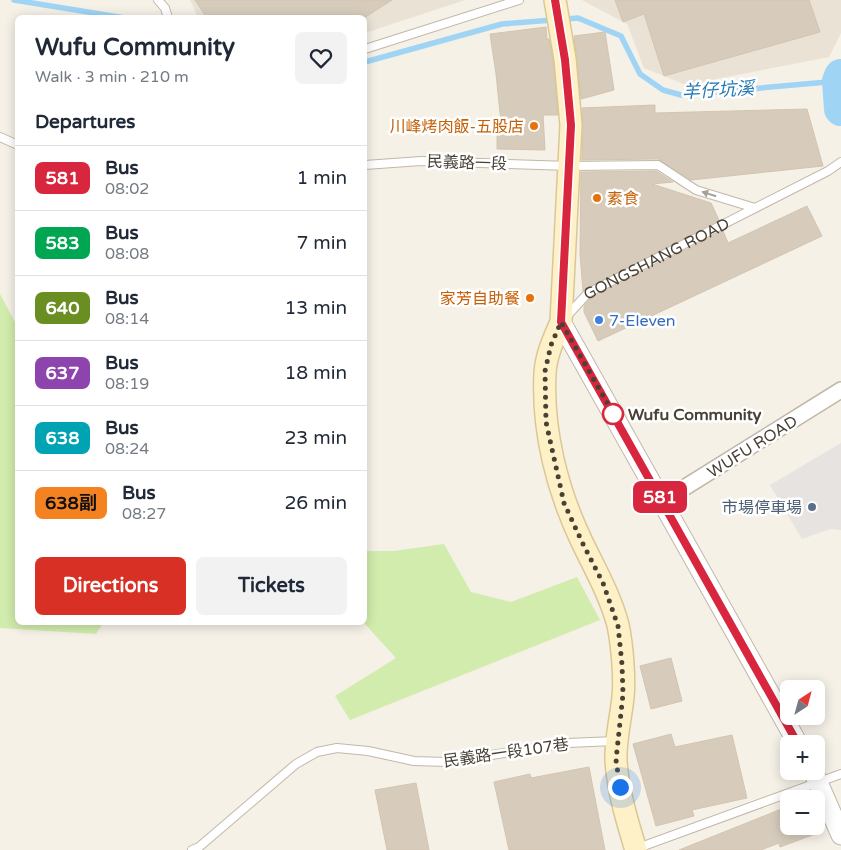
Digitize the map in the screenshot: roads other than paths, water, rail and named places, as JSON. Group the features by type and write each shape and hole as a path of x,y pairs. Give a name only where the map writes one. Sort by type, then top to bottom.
{"main road":[{"path":"555,0 565,60 571,125 561,322 551,345 545,371 546,422 564,503 603,583 618,626 623,694 616,760 622,800 636,850"}],"street":[{"path":"561,322 793,735"},
{"name":"WUFU ROAD","path":"663,502 841,390"},
{"path":"817,780 841,835"}],"lane":[{"path":"158,0 165,8 167,15"},
{"path":"367,48 519,0"},
{"path":"0,137 15,144"},
{"name":"民義路一段","path":"367,165 421,160 570,166 658,165 696,190 756,208"},
{"name":"GONGSHANG ROAD","path":"561,322 588,293 828,172 839,164"},
{"name":"民義路一段107巷","path":"192,850 199,847 296,764 317,752 337,748 368,751 414,761 447,762 568,743 617,741"},
{"path":"825,776 841,774"},
{"path":"636,850 809,780"}],"waterway":[{"name":"羊仔坑溪","path":"14,0 106,15"},
{"name":"羊仔坑溪","path":"367,61 502,24 578,18 621,36 640,74 663,90 681,95 839,81"},
{"path":"841,76 839,81 841,109"}],"place":[{"name":"川峰烤肉飯-五股店","path":"534,126"},
{"name":"素食","path":"597,198"},
{"name":"家芳自助餐","path":"530,298"},
{"name":"7-Eleven","path":"599,320"},
{"name":"Wufu Community","path":"613,414"},
{"name":"市場停車場","path":"812,507"}]}
